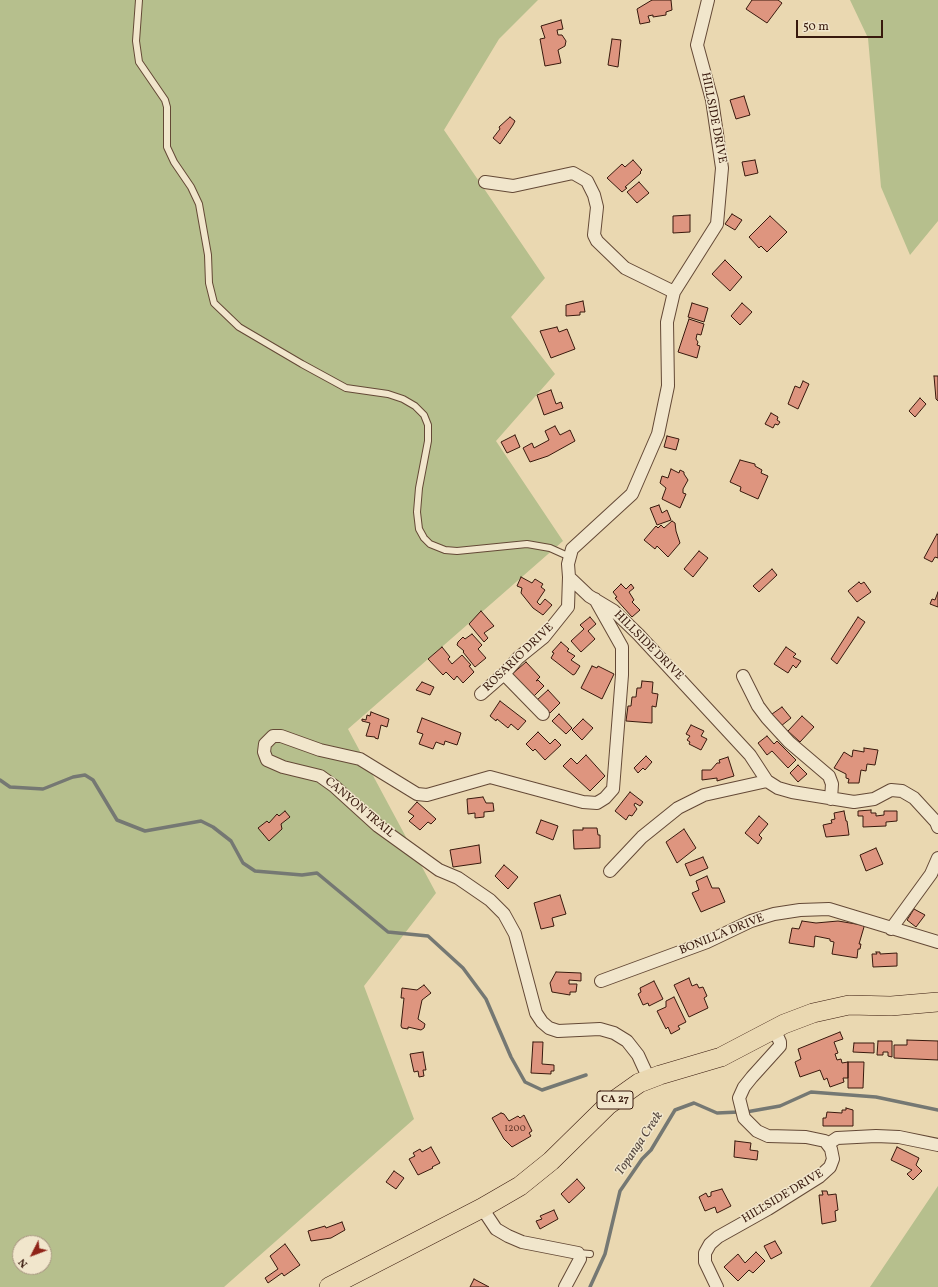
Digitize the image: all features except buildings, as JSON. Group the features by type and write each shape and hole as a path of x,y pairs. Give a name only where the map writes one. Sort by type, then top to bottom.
{"main road":[{"name":"CA 27","path":"329,1287 482,1208 520,1186 551,1161 608,1105 625,1091 649,1079 721,1057 774,1029 814,1013 849,1005 892,1006 938,1002"}],"street":[{"name":"HILLSIDE DRIVE","path":"708,0 697,45 712,100 722,168 717,224 674,292 667,322 668,386 658,434 632,494 572,549 569,577 577,586 614,611 638,634 750,755 767,781"},
{"path":"485,182 513,186 573,173 588,181 597,207 594,235 597,241 625,268 674,292"},
{"name":"ROSARIO DRIVE","path":"481,694 504,674 518,658 544,637 568,607 569,577"},
{"name":"CANYON TRAIL","path":"595,599 622,647 621,691 613,789 597,803 583,802 490,777 427,795 417,794 360,759 320,750 281,736 273,736 265,744 264,752 267,760 320,776 334,786 378,826 396,840 439,870 458,878 490,900 504,914 515,934 520,947 536,1013 542,1022 549,1028 558,1031 600,1029 614,1033 627,1041 638,1055 649,1079"},
{"path":"504,674 543,714"},
{"path":"743,676 758,706 767,718 789,742 829,776 832,784 831,799"},
{"path":"610,871 642,838 678,808 704,795 767,781 778,788 792,792 854,802 874,799 891,790 902,791 914,798 936,822 938,827"},
{"path":"938,858 931,874 891,929 938,942"},
{"name":"BONILLA DRIVE","path":"601,981 707,942 751,921 774,914 829,909 855,916 891,929"},
{"path":"774,1029 780,1042 780,1046 744,1087 739,1101 741,1110 747,1122 757,1131 768,1136 812,1138 828,1144 837,1138 876,1136 899,1137 938,1145"},
{"name":"HILLSIDE DRIVE","path":"718,1287 705,1262 705,1253 710,1244 718,1237 782,1201 826,1173 833,1159 833,1154 828,1144"},
{"path":"482,1208 496,1229 508,1236 522,1242 584,1253 566,1287"}],"lane":[{"path":"139,0 136,41 139,62 165,100 167,107 167,147 174,162 191,187 199,204 208,255 209,283 214,303 239,327 346,388 388,394 403,399 415,406 424,415 428,425 428,442 419,488 417,512 419,529 430,544 445,550 457,551 526,544 550,548 570,557"}],"green space":[{"path":"0,0 538,0 499,39 444,130 545,278 511,317 555,374 496,441 563,541 348,729 436,893 364,986 414,1119 224,1287 0,1287"},
{"path":"850,0 938,0 938,221 910,255 881,187 868,38"},
{"path":"938,1186 938,1287 870,1287"}],"waterway":[{"path":"0,780 10,787 43,789 73,777 85,775 93,780 117,820 145,831 201,821 213,827 231,841 243,863 255,871 302,875 317,873 388,932 428,936 463,968 486,999 511,1057 525,1082 542,1090 586,1075"},
{"name":"Topanga Creek","path":"746,1112 780,1106 811,1092 876,1097 938,1110"},
{"name":"Topanga Creek","path":"590,1287 605,1254 620,1191 642,1159 651,1150 675,1110 694,1103 717,1113 739,1112"}]}
